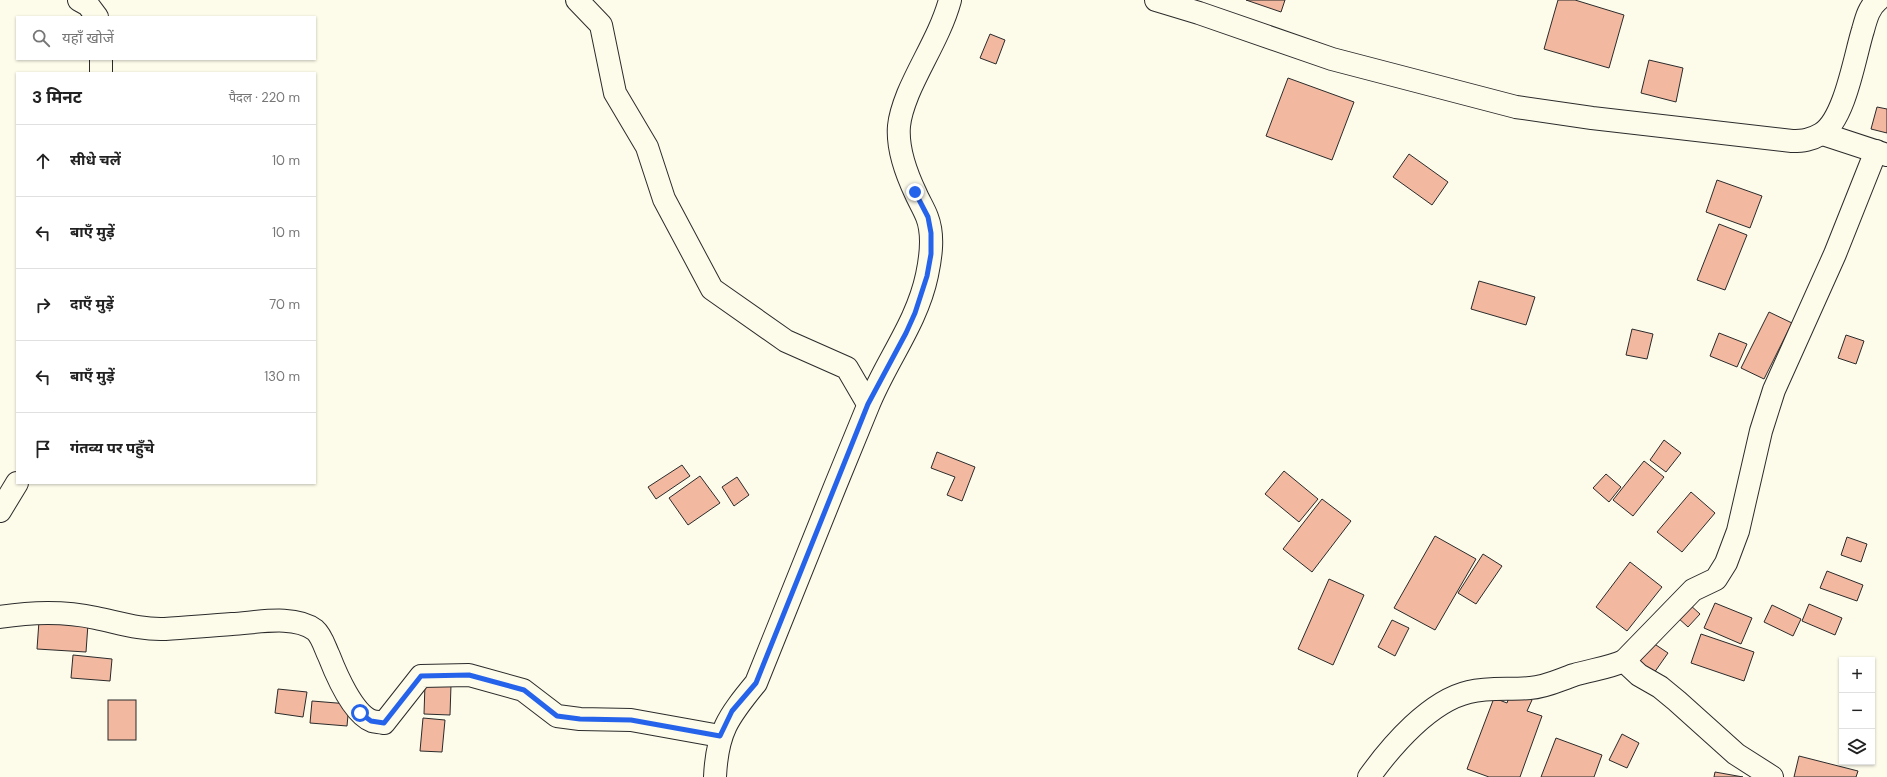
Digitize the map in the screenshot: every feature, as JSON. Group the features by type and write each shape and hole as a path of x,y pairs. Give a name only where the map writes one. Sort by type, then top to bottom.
{"street":[{"path":"79,0 88,5 96,16"},
{"path":"577,0 601,25 615,93 648,147 664,200 712,289 786,341 847,368 868,404"},
{"path":"715,777 720,736 732,711 756,683 868,404 906,333 915,313 927,276 931,254 931,233 928,217 906,173 902,155 899,126 902,109 950,0"},
{"path":"1156,0 1199,13 1332,59 1516,107 1592,118 1792,141 1809,140 1823,134 1832,124 1841,105 1864,26 1872,5 1878,0"},
{"path":"101,60 101,72"},
{"path":"1369,777 1384,756 1401,738 1428,714 1446,701 1469,692 1546,686 1572,676 1611,666 1624,661 1693,590 1716,580 1726,563 1736,538 1758,444 1774,390 1881,153 1823,134"},
{"path":"0,511 16,484"},
{"path":"0,617 60,612 96,618 132,627 156,629 271,620 305,624 316,630 350,699 360,713 371,721 384,723 421,676 469,675 524,690 557,716 580,719 631,720 720,736"},
{"path":"1624,661 1639,675 1672,696 1736,754 1772,777"}],"building":[{"path":"1246,0 1285,0 1281,12"},
{"path":"1558,0 1575,0 1624,15 1609,68 1544,49"},
{"path":"990,34 1005,40 996,64 980,58"},
{"path":"1649,60 1683,68 1676,102 1641,93"},
{"path":"1288,78 1354,102 1332,160 1266,136"},
{"path":"1877,107 1887,109 1887,133 1871,129"},
{"path":"1409,154 1448,182 1432,205 1393,177"},
{"path":"1717,180 1762,196 1750,228 1706,212"},
{"path":"1719,224 1747,235 1725,290 1697,280"},
{"path":"1479,281 1535,297 1526,325 1471,309"},
{"path":"1769,312 1792,323 1764,379 1741,368"},
{"path":"1632,329 1653,334 1647,359 1626,355"},
{"path":"1719,333 1747,344 1737,367 1710,356"},
{"path":"1846,335 1864,341 1856,364 1838,358"},
{"path":"1664,440 1681,453 1666,472 1650,460"},
{"path":"937,452 975,467 962,501 947,495 955,477 931,468"},
{"path":"1644,461 1664,477 1633,516 1613,500"},
{"path":"682,465 690,476 656,499 648,487"},
{"path":"1284,471 1318,499 1299,522 1265,494"},
{"path":"1606,474 1621,487 1609,502 1593,488"},
{"path":"700,476 720,503 688,525 669,498"},
{"path":"737,477 749,495 734,506 722,487"},
{"path":"1691,492 1715,513 1682,552 1657,532"},
{"path":"1322,499 1351,521 1312,572 1283,549"},
{"path":"1435,536 1476,559 1435,630 1394,608"},
{"path":"1847,537 1867,544 1861,562 1841,555"},
{"path":"1483,554 1502,566 1476,604 1458,593"},
{"path":"1630,562 1662,587 1627,631 1596,607"},
{"path":"1827,571 1863,585 1857,601 1820,588"},
{"path":"1329,579 1364,595 1333,665 1298,649"},
{"path":"1715,603 1752,618 1741,644 1704,628"},
{"path":"1689,604 1700,614 1688,627 1677,617"},
{"path":"1809,604 1842,618 1835,635 1802,621"},
{"path":"1772,605 1801,619 1793,636 1764,622"},
{"path":"1392,620 1409,628 1395,656 1378,647"},
{"path":"39,621 88,624 86,652 37,649"},
{"path":"1701,634 1754,652 1744,681 1691,663"},
{"path":"1650,641 1668,653 1654,673 1637,661"},
{"path":"73,655 112,659 110,681 71,678"},
{"path":"425,684 451,685 450,715 424,714"},
{"path":"278,689 307,692 303,717 275,713"},
{"path":"1511,692 1532,700 1527,711 1542,716 1520,777 1489,777 1467,769 1494,698 1507,703"},
{"path":"108,700 136,700 136,740 108,740"},
{"path":"312,701 349,704 347,726 310,723"},
{"path":"423,718 445,720 442,752 420,751"},
{"path":"1622,734 1639,743 1627,768 1609,760"},
{"path":"1556,738 1602,755 1594,777 1541,777"},
{"path":"1799,756 1858,771 1856,777 1794,777"},
{"path":"1715,772 1743,777 1714,777"}],"route":[{"path":"360,713 371,721 384,723 421,676 469,675 524,690 557,716 580,719 631,720 720,736 732,711 756,683 868,404 915,313 927,276 931,254 931,233 928,217 915,192"}]}
